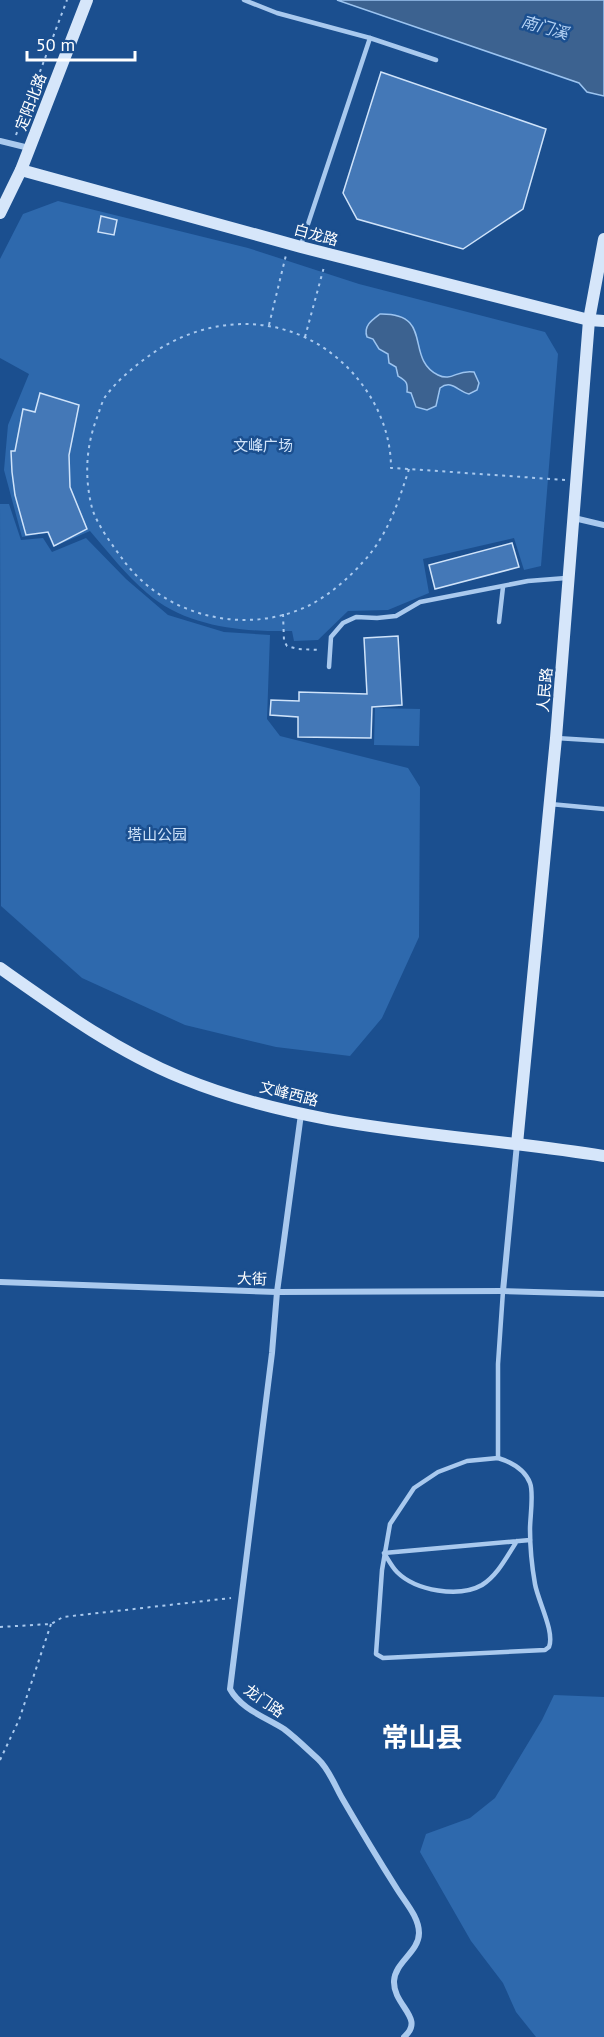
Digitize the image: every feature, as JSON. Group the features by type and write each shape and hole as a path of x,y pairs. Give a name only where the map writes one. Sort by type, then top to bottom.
{"street":[{"name":"定阳北路","path":"0,213 30,148 87,0"},
{"path":"0,141 30,148"},
{"name":"白龙路","path":"21,170 295,246 589,320 604,321"},
{"name":"人民路","path":"517,1144 556,738 589,320 604,239"},
{"path":"574,518 604,525"},
{"name":"文峰西路","path":"0,968 73,1020 127,1051 172,1073 244,1099 301,1114 395,1130 604,1156"},
{"name":"龙门路","path":"301,1114 230,1689 236,1700 286,1731 321,1762 417,1920 419,1935 394,1979 398,2000 410,2016 412,2024 411,2030 404,2037"},
{"path":"503,1291 517,1144"},
{"name":"大街","path":"0,1282 278,1292 503,1291 604,1294"}],"lane":[{"path":"244,0 436,60"},
{"path":"295,246 370,38"},
{"path":"329,667 332,637 343,623 356,617 396,616 420,602 528,581 569,578"},
{"path":"499,622 503,587"},
{"path":"556,738 604,741"},
{"path":"550,804 604,809"},
{"path":"498,1458 498,1364 503,1291"},
{"path":"498,1458 515,1465 531,1485 530,1540 537,1594 551,1636 549,1647 545,1650 383,1658 376,1654 384,1553 390,1524 414,1488 438,1472 467,1461 498,1458"},
{"path":"384,1553 530,1540"},
{"path":"384,1553 397,1572 411,1581 440,1592 472,1589 489,1579 504,1562 517,1541"}],"path":[{"path":"12,144 67,0"},
{"path":"269,325 295,246"},
{"path":"305,337 328,254"},
{"path":"409,469 396,512 383,536 364,562 331,591 308,606 272,618 235,621 198,614 164,598 135,575 112,545 93,510 86,474 91,433 104,398 129,371 161,347 195,331 232,323 269,325 305,337 337,356 363,383 381,416 391,452 391,468 409,469 576,481"},
{"path":"283,614 284,641 287,646 298,649 330,650"},
{"path":"0,1627 51,1624 63,1617 241,1597"},
{"path":"0,1760 19,1720 51,1624"}],"green space":[{"name":"文峰广场","path":"58,201 248,248 359,284 545,332 558,354 541,566 524,570 514,538 423,559 429,593 388,610 348,611 318,640 294,641 292,631 254,630 215,625 179,613 162,604 132,579 90,531 53,547 47,533 22,537 4,470 8,425 29,374 0,358 0,259 23,214"},
{"name":"塔山公园","path":"0,504 9,504 21,540 43,538 52,552 86,538 126,579 168,615 224,632 270,635 267,719 280,736 408,768 420,787 419,937 382,1018 350,1056 276,1047 185,1025 82,978 1,906"},
{"path":"375,708 420,709 419,746 374,745"},
{"path":"554,1695 604,1697 604,2037 536,2037 516,2012 503,1983 471,1941 420,1852 426,1834 470,1818 495,1798 542,1720"}],"water":[{"name":"南门溪","path":"337,0 604,0 604,96 587,92 579,83"},
{"path":"380,314 397,316 414,328 422,358 438,375 447,377 463,372 474,372 479,383 477,390 469,394 452,385 444,386 440,388 436,406 427,410 416,407 411,393 407,392 406,382 398,376 396,367 389,363 388,354 379,349 373,339 367,337 367,326"}],"building":[{"path":"381,72 546,129 523,209 463,249 357,219 343,193"},
{"path":"101,216 117,220 114,235 98,232"},
{"path":"40,393 79,405 69,455 70,487 87,529 54,546 48,532 26,535 15,495 12,472 11,451 15,451 23,409 35,412"},
{"path":"512,543 519,567 435,589 429,565"},
{"path":"398,636 402,705 372,707 371,738 298,737 298,717 270,715 271,700 299,701 299,692 367,694 364,638"}],"district":[{"name":"常山县","path":"422,1738"}]}
